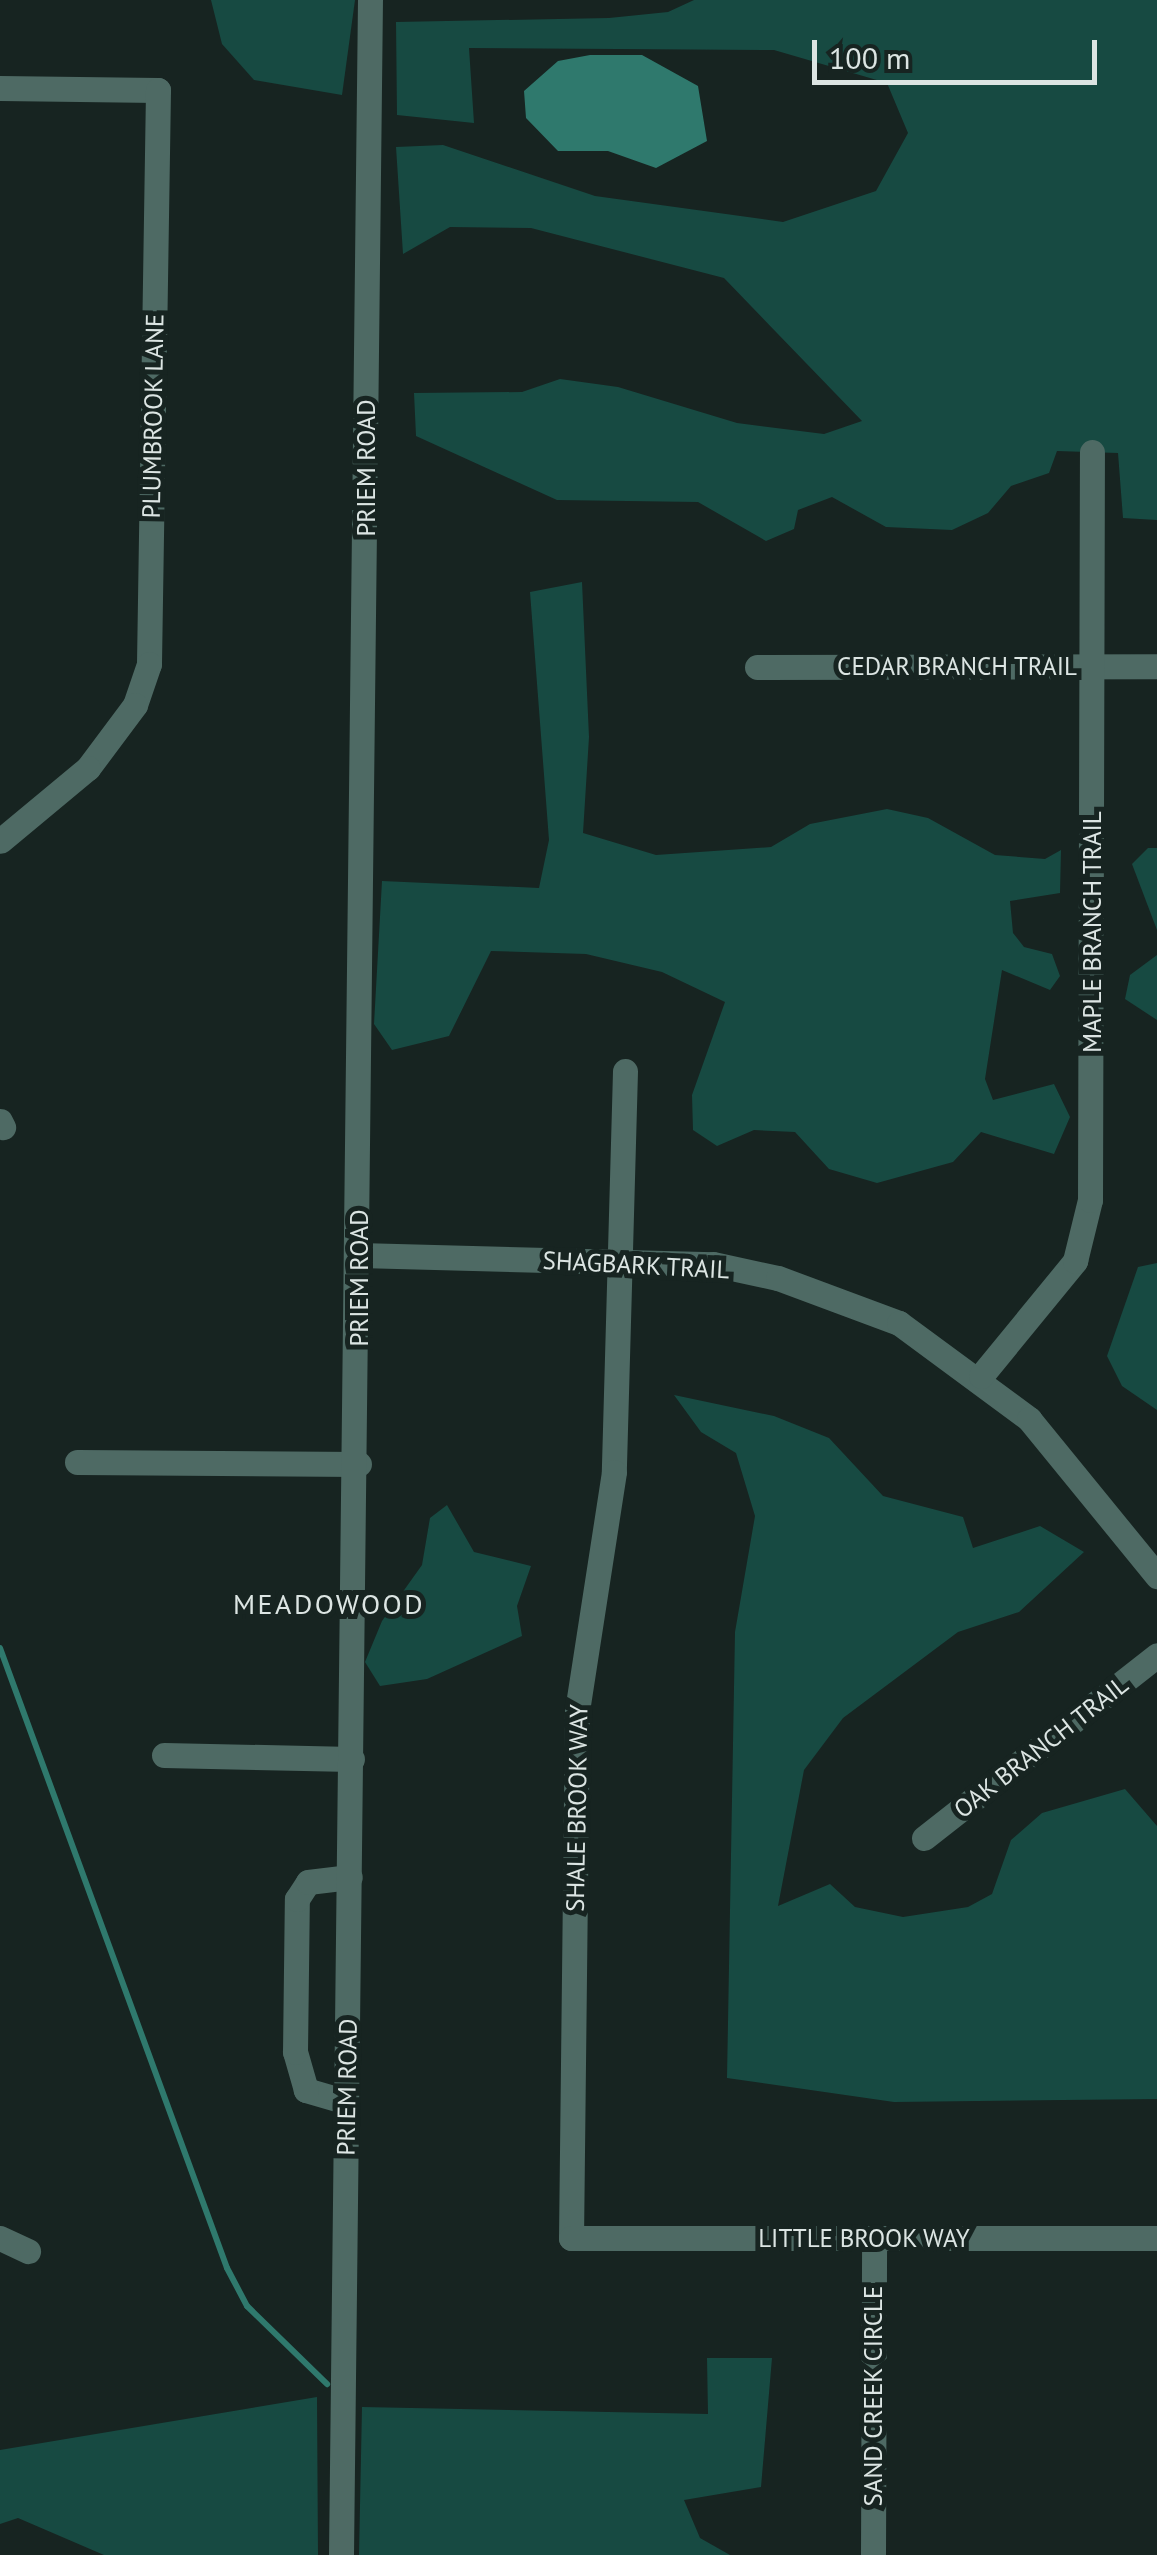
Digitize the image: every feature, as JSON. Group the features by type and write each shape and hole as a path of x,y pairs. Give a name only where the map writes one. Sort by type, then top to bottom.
{"street":[{"name":"PRIEM ROAD","path":"341,2555 359,1464 370,0"},
{"name":"PLUMBROOK LANE","path":"0,88 158,90 149,664 134,705 88,768 0,841"},
{"name":"MAPLE BRANCH TRAIL","path":"981,1376 1075,1261 1090,1200 1092,452"},
{"name":"CEDAR BRANCH TRAIL","path":"757,668 1157,666"},
{"name":"SHALE BROOK WAY","path":"571,2238 577,1711 614,1472 626,1071"},
{"name":"SHAGBARK TRAIL","path":"359,1255 713,1264 778,1278 900,1323 981,1376 1029,1418 1157,1576"},
{"path":"77,1462 359,1464"},
{"name":"OAK BRANCH TRAIL","path":"924,1838 1157,1655"},
{"path":"164,1756 352,1759"},
{"path":"347,2102 306,2090 294,2052 297,1899 308,1882 350,1877"},
{"path":"0,2238 28,2251"},
{"name":"LITTLE BROOK WAY","path":"571,2238 1157,2238"},
{"name":"SAND CREEK CIRCLE","path":"873,2555 874,2238"}],"shaded area":[{"path":"211,0 355,0 342,95 254,80 222,44"},
{"path":"694,0 1157,0 1157,520 1123,518 1118,453 1057,451 1049,473 1011,486 988,513 952,530 886,527 832,497 798,510 794,529 766,541 698,502 557,500 416,436 414,393 522,392 560,379 618,387 737,423 824,434 862,421 724,278 531,228 450,227 403,254 396,147 443,145 595,196 783,222 876,191 908,133 887,83 774,50 469,48 474,123 397,115 396,22 609,18 668,12"},
{"path":"590,55 642,55 698,86 707,141 656,168 608,151 558,151 526,118 524,91 558,61"},
{"path":"582,582 589,737 583,833 656,855 771,847 810,824 887,809 928,818 995,855 1045,859 1061,850 1060,893 1010,901 1013,933 1024,947 1052,954 1060,976 1050,990 1002,970 985,1079 993,1100 1054,1084 1070,1117 1054,1154 981,1132 953,1162 877,1183 829,1169 795,1132 754,1130 717,1146 693,1130 692,1095 725,1002 662,972 586,954 491,951 449,1036 392,1050 374,1024 382,881 539,888 549,840 530,592"},
{"path":"1148,848 1157,848 1157,930 1132,864"},
{"path":"1157,955 1157,1020 1125,999 1130,975"},
{"path":"1157,1263 1157,1410 1122,1386 1107,1356 1138,1267"},
{"path":"674,1395 774,1416 829,1438 883,1496 963,1517 973,1548 1040,1526 1084,1552 1019,1612 958,1632 843,1718 804,1770 778,1906 830,1884 855,1907 903,1917 968,1907 992,1894 1011,1840 1042,1813 1125,1789 1157,1826 1157,2099 894,2102 727,2078 735,1632 755,1516 736,1453 701,1432"},
{"path":"447,1505 474,1552 531,1566 517,1606 522,1636 427,1679 380,1686 365,1662 382,1621 422,1565 430,1518"},
{"path":"707,2358 772,2358 761,2487 684,2500 700,2538 730,2555 359,2555 362,2407 708,2414"},
{"path":"317,2397 318,2555 104,2555 18,2518 0,2524 0,2450"}],"waterway":[{"path":"0,1648 227,2268 247,2306 327,2384"}],"district":[{"name":"MEADOWOOD","path":"329,1604"}]}
